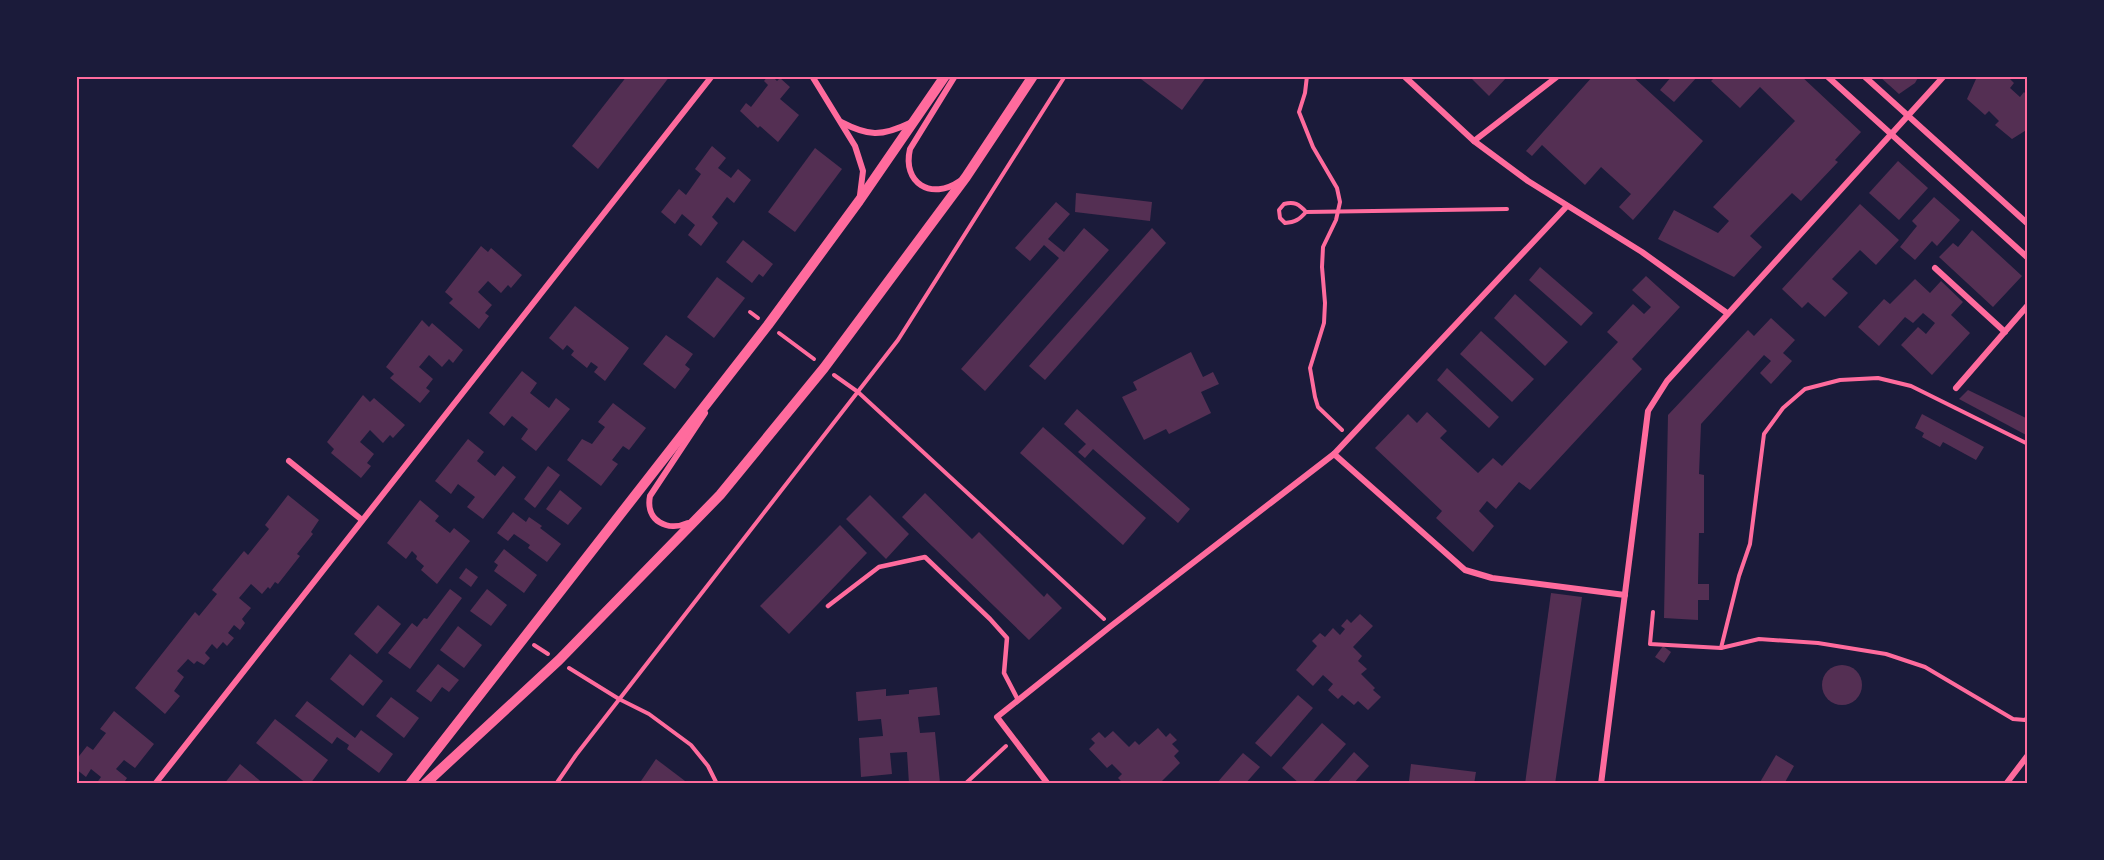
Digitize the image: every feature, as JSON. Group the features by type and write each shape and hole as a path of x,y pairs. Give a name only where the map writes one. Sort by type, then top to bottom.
{"street":[{"path":"155,783 712,76"},
{"path":"812,76 855,146 862,162 859,201"},
{"path":"410,783 768,325 859,201 945,76"},
{"path":"955,76 910,149 908,159 913,177 924,188 933,190 951,187 966,177"},
{"path":"425,783 559,660 710,507 824,368 966,177 1033,76"},
{"path":"1404,76 1474,141 1528,181 1642,252 1727,314"},
{"path":"1474,141 1558,76"},
{"path":"1827,76 2028,258"},
{"path":"1864,76 2028,224"},
{"path":"1602,783 1648,411 1667,381 1944,76"},
{"path":"840,122 871,134 892,132 917,119"},
{"path":"1048,783 997,717 1334,454 1567,206"},
{"path":"1935,268 2005,332"},
{"path":"1956,388 2028,305"},
{"path":"710,507 688,523 670,527 661,524 653,517 649,502 650,496 685,445 722,384"},
{"path":"1334,454 1465,570 1492,578 1625,595"},
{"path":"290,461 362,520"},
{"path":"2006,783 2028,755"}],"lane":[{"path":"828,606 879,567 925,557 1007,638 1004,673 1018,700"}],"path":[{"path":"556,783 898,340 1065,76"},
{"path":"1307,76 1299,112 1313,147 1337,188 1340,202 1336,220 1323,247 1324,323 1310,368 1318,407 1350,437"},
{"path":"1306,212 1300,205 1292,202 1284,204 1280,210 1280,218 1285,223 1294,222 1306,212 1338,210 1507,209"},
{"path":"750,312 858,392 1111,626"},
{"path":"1720,648 1750,544 1764,434 1783,408 1805,389 1840,380 1878,378 1911,386 2028,444"},
{"path":"1653,612 1650,644 1720,648 1760,639 1818,644 1886,654 1925,667 2013,719 2025,720 2028,717"},
{"path":"523,639 619,699 649,714 691,745 708,766 717,783"},
{"path":"965,783 1013,739"}],"building":[{"path":"627,76 670,76 598,169 572,146"},
{"path":"768,76 772,76 777,81 780,78 790,87 780,99 799,115 778,142 740,111 746,103 751,107 768,85 764,81"},
{"path":"1137,76 1207,76 1182,110"},
{"path":"1469,76 1508,76 1489,96"},
{"path":"1593,76 1632,76 1703,141 1633,220 1619,207 1631,194 1601,167 1585,185 1542,145 1532,156 1526,151"},
{"path":"1672,76 1698,76 1674,102 1660,90"},
{"path":"1716,76 1801,76 1861,132 1835,160 1838,162 1801,201 1792,193 1750,236 1762,247 1734,277 1658,239 1674,210 1718,233 1729,221 1713,207 1795,121 1760,87 1740,108 1711,81"},
{"path":"1879,76 1919,76 1915,83 1899,94"},
{"path":"1980,76 2007,76 2014,83 2010,88 2020,97 2024,92 2028,96 2028,129 2012,139 1995,125 1999,121 1989,111 1985,115 1967,99 1976,79"},
{"path":"712,146 726,158 718,168 731,178 738,169 751,180 734,203 727,197 712,217 718,223 701,246 688,235 695,225 682,214 675,224 661,212 679,189 686,195 701,174 695,169"},
{"path":"815,148 842,169 795,232 768,212"},
{"path":"1898,161 1928,188 1899,220 1869,193"},
{"path":"1076,193 1152,202 1150,221 1075,212"},
{"path":"1934,197 1960,220 1937,246 1932,241 1915,260 1900,247 1917,226 1912,221"},
{"path":"1056,202 1070,214 1048,239 1064,252 1084,228 1109,250 985,391 961,369 1059,258 1044,245 1030,261 1015,248"},
{"path":"1860,204 1899,240 1876,265 1860,250 1832,279 1848,293 1825,317 1808,302 1802,308 1782,289"},
{"path":"1152,228 1166,243 1045,380 1029,366"},
{"path":"1972,230 2022,276 1993,307 1939,257 1953,243 1958,247"},
{"path":"743,240 773,264 763,277 759,274 752,283 726,262"},
{"path":"481,246 488,252 491,248 522,275 511,288 508,285 501,293 488,281 478,292 492,305 485,313 489,316 479,329 449,303 453,299 445,292"},
{"path":"1540,267 1593,313 1581,326 1529,280"},
{"path":"1646,276 1680,307 1632,359 1642,369 1530,490 1519,482 1496,509 1487,501 1479,511 1494,526 1473,552 1436,518 1442,511 1375,448 1408,414 1417,423 1427,412 1447,431 1440,438 1478,473 1493,458 1502,466 1618,342 1607,332 1633,304 1644,314 1651,307 1632,290"},
{"path":"717,277 745,298 714,338 687,317"},
{"path":"1915,279 1930,293 1941,281 1963,302 1951,315 1970,333 1932,375 1901,345 1918,327 1926,334 1935,323 1923,313 1913,323 1905,317 1879,346 1858,327 1884,299 1890,304"},
{"path":"1515,294 1568,342 1545,366 1494,318"},
{"path":"575,306 629,348 605,381 594,372 598,367 591,362 587,368 571,355 574,351 567,345 563,350 549,338"},
{"path":"1771,318 1795,340 1783,353 1792,361 1771,384 1760,373 1771,361 1764,355 1701,424 1699,474 1704,475 1704,533 1699,533 1698,584 1709,584 1709,600 1698,600 1698,620 1664,618 1668,415 1748,330 1754,336"},
{"path":"422,320 429,327 432,323 463,350 453,363 449,359 442,367 429,355 419,367 433,379 426,388 430,391 420,403 390,378 394,374 386,367"},
{"path":"1481,331 1534,379 1512,402 1460,354"},
{"path":"666,335 693,354 685,365 690,369 675,389 643,364"},
{"path":"1191,352 1203,377 1213,372 1219,384 1201,392 1211,413 1169,434 1166,429 1144,440 1122,397 1137,390 1133,382"},
{"path":"1447,368 1499,417 1489,428 1437,380"},
{"path":"522,371 537,383 530,393 549,408 556,398 570,409 536,451 521,439 528,429 512,416 504,426 489,413"},
{"path":"1968,390 2028,419 2028,436 1959,399"},
{"path":"363,395 370,402 374,398 405,425 393,438 390,435 383,443 370,430 360,442 374,454 367,463 371,466 361,478 331,453 334,449 327,442"},
{"path":"613,403 646,428 629,450 623,446 612,460 618,464 601,486 567,460 582,439 592,444 605,427 598,422"},
{"path":"1077,409 1190,509 1178,523 1093,449 1085,458 1078,452 1086,444 1064,424"},
{"path":"1922,414 1984,447 1976,460 1943,442 1940,447 1922,437 1924,433 1915,428"},
{"path":"1043,427 1146,518 1123,545 1020,453"},
{"path":"468,439 484,452 477,461 495,476 503,466 516,477 483,519 467,507 475,497 458,484 451,494 435,481"},
{"path":"548,466 560,475 535,508 524,499"},
{"path":"560,490 582,508 568,525 546,509"},
{"path":"925,493 972,539 979,532 1044,597 1047,593 1062,608 1029,640 902,517"},
{"path":"288,495 319,520 311,532 313,534 297,554 300,556 278,584 275,582 262,594 251,584 239,598 251,608 242,619 245,623 240,630 234,625 228,633 234,638 227,646 223,642 217,649 212,644 205,653 210,658 204,665 197,661 194,664 188,659 177,671 184,677 174,691 180,696 165,714 135,688 195,612 199,616 217,594 212,590 244,551 248,555 269,529 265,525"},
{"path":"870,495 909,534 886,559 846,519"},
{"path":"420,500 439,516 435,521 450,533 454,528 470,541 437,584 421,570 424,566 416,559 417,556 412,551 406,559 387,543"},
{"path":"513,512 526,522 529,517 561,544 547,562 528,548 530,545 514,534 508,541 497,533"},
{"path":"840,525 867,553 789,634 760,606"},
{"path":"504,549 537,575 524,593 494,571 498,565 494,562"},
{"path":"466,568 478,577 471,587 459,578"},
{"path":"450,589 462,598 410,669 388,653 412,623 417,627 424,618 427,619"},
{"path":"487,589 507,605 491,626 470,611"},
{"path":"1551,593 1582,597 1555,784 1525,784"},
{"path":"378,605 401,624 377,654 354,634"},
{"path":"1360,614 1373,626 1353,647 1362,656 1358,661 1367,669 1361,674 1381,697 1368,710 1358,701 1354,705 1342,695 1338,699 1328,690 1333,684 1323,675 1313,686 1296,670 1317,646 1312,641 1320,633 1325,637 1333,628 1340,635 1345,629 1341,626 1347,619 1351,623"},
{"path":"458,626 482,645 464,668 440,650"},
{"path":"1663,646 1671,652 1664,663 1655,657"},
{"path":"350,654 383,681 363,706 330,679"},
{"path":"438,664 459,680 449,692 442,687 431,702 416,691"},
{"path":"1842,665 1850,666 1856,671 1861,677 1861,693 1856,699 1850,704 1842,705 1834,704 1828,699 1823,693 1822,685 1823,677 1828,671 1834,666"},
{"path":"937,687 940,715 918,717 920,733 935,732 940,783 909,784 907,752 890,753 892,774 861,777 859,738 883,736 881,719 858,721 856,692 886,689 886,696 909,694 909,690"},
{"path":"1298,695 1313,708 1271,757 1255,743"},
{"path":"391,697 419,718 404,738 376,716"},
{"path":"307,701 355,738 361,730 393,754 379,773 347,749 349,745 337,737 332,744 295,716"},
{"path":"114,711 154,744 135,768 124,760 116,769 127,778 123,784 96,784 101,777 91,769 86,777 76,769 76,760 87,746 93,750 106,733 100,729"},
{"path":"275,719 328,760 310,784 307,784 256,743"},
{"path":"1322,723 1346,744 1311,784 1300,784 1282,768"},
{"path":"1158,728 1166,737 1170,733 1177,740 1172,744 1179,751 1174,756 1180,763 1162,781 1165,784 1124,784 1118,778 1122,774 1112,764 1107,768 1089,749 1095,743 1091,739 1099,732 1105,738 1113,731 1129,747 1135,741 1139,745"},
{"path":"1354,752 1369,766 1353,784 1326,784"},
{"path":"1243,753 1260,767 1245,784 1216,784"},
{"path":"1776,755 1794,766 1784,784 1759,784"},
{"path":"656,759 689,784 639,784"},
{"path":"240,764 264,784 224,784"},
{"path":"1411,764 1476,772 1474,784 1417,784 1417,781 1409,781"}]}
